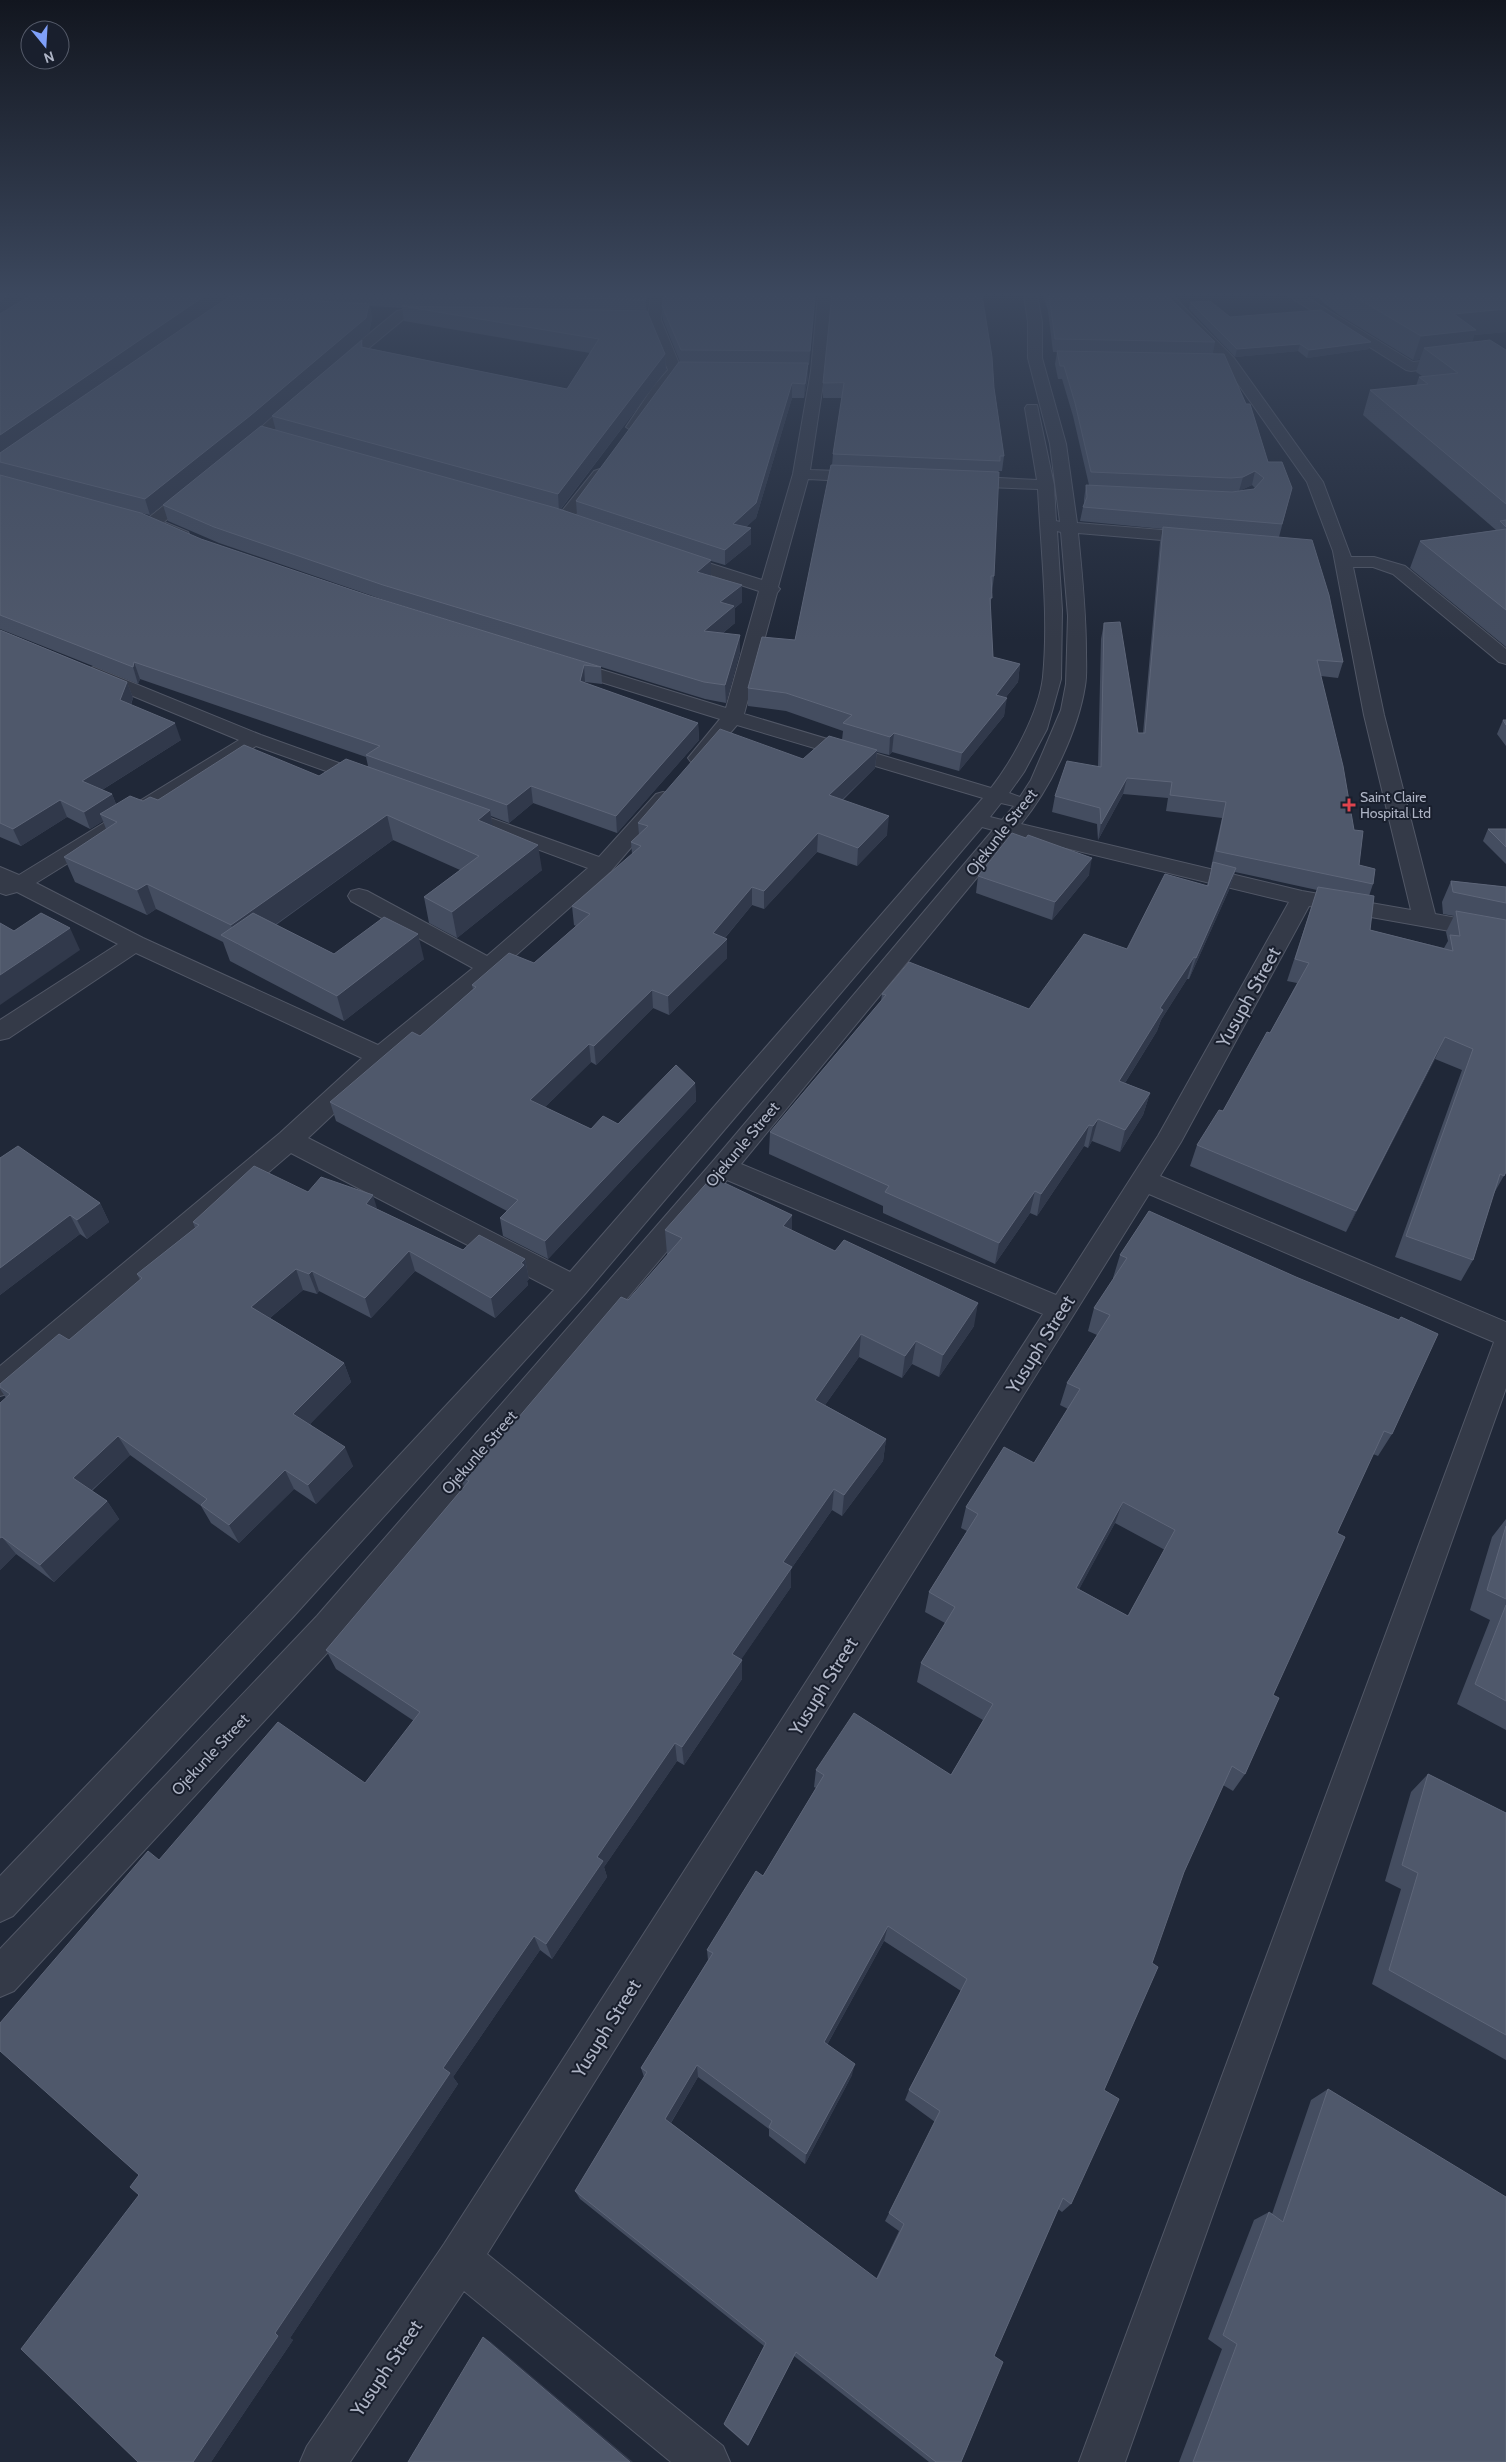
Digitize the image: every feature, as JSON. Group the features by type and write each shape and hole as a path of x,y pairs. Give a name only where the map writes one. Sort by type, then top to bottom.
{"street":[{"path":"246,446 288,410"},
{"path":"627,436 645,410"},
{"path":"0,1384 290,1140 380,1056 489,966 604,866 734,717 771,589 801,474 812,410"},
{"name":"Ojekunle Street","path":"1042,410 1065,490"},
{"name":"Ojekunle Street","path":"0,1903 281,1606 574,1287 977,820 1014,772 1037,729 1052,679 1053,610 1059,527 1065,490 1051,410"},
{"path":"1264,410 1315,482 1336,554 1424,919"},
{"path":"260,434 277,439"},
{"path":"564,519 610,460"},
{"path":"801,474 879,478"},
{"path":"153,523 210,476"},
{"path":"948,480 1065,490"},
{"path":"545,514 582,525"},
{"path":"134,518 153,523 195,542"},
{"path":"1059,527 1214,540"},
{"name":"Ojekunle Street","path":"0,1978 329,1626 723,1167 1026,805 1041,780 1061,736 1071,710 1076,684 1077,616 1059,527"},
{"path":"658,551 771,589"},
{"path":"1336,554 1374,562 1398,570 1506,658"},
{"path":"543,658 808,741 1026,805"},
{"path":"73,664 254,739 383,786"},
{"path":"11,887 254,739"},
{"path":"438,806 604,866"},
{"path":"977,820 1302,898 1506,934"},
{"path":"0,874 11,887 380,1056"},
{"path":"359,896 489,966"},
{"name":"Yusuph Street","path":"323,2462 459,2259 1168,1142 1302,898"},
{"path":"0,1032 135,943"},
{"path":"290,1140 574,1287"},
{"path":"723,1167 1062,1310"},
{"path":"1144,1180 1506,1335"},
{"path":"1102,2462 1506,1347"},
{"path":"459,2259 707,2462"}],"building":[{"path":"0,410 37,410 0,435"},
{"path":"63,410 257,410 145,499 0,462 0,453"},
{"path":"279,410 622,410 558,494 272,416"},
{"path":"644,410 784,410 756,503 733,524 751,528 725,550 576,501"},
{"path":"840,410 997,410 1004,456 1000,456 1000,461 833,454"},
{"path":"1077,410 1252,410 1268,462 1282,462 1292,488 1282,524 1083,507 1087,497 1086,485 1232,492 1254,489 1264,478 1255,471 1243,477 1231,478 1091,472"},
{"path":"1394,410 1506,410 1506,504"},
{"path":"261,426 556,508 711,560 697,572 742,585 720,602 734,606 704,631 740,635 725,685 704,682 383,585 214,527 163,505"},
{"path":"831,465 999,472 994,576 991,576 992,598 990,598 993,657 1020,664 996,695 1007,698 962,753 894,733 890,737 843,723 852,715 786,693 748,688 762,637 795,640"},
{"path":"0,475 141,513 201,539 370,596 601,667 584,665 580,681 698,723 616,816 531,786 507,805 366,755 380,746 134,662 133,667 0,615"},
{"path":"1506,520 1506,527 1500,521"},
{"path":"1163,527 1312,540 1329,595 1343,662 1317,660 1343,766 1354,830 1363,831 1359,865 1375,869 1373,884 1216,851 1226,802 1170,795 1172,782 1127,778 1101,824 1100,808 1055,796 1067,761 1101,767 1104,623 1120,622 1138,733 1145,733"},
{"path":"1506,529 1506,610 1420,541"},
{"path":"0,630 127,682 120,700 175,723 82,781 112,794 84,812 60,800 13,829 0,823"},
{"path":"720,729 803,759 829,736 877,750 829,795 889,816 858,848 818,833 764,891 752,887 713,933 727,939 668,996 652,990 594,1046 589,1044 530,1100 591,1129 603,1116 618,1124 676,1065 695,1083 545,1241 500,1218 518,1200 330,1102 412,1032 420,1036 476,987 472,985 509,953 534,963 590,914 572,906 641,846 631,842 648,826 638,823"},
{"path":"244,745 319,776 346,759 490,810 478,820 538,845 452,912 424,897 479,856 387,815 231,925 147,884 137,890 64,857 117,822 100,814 130,796 143,801 150,797 158,800"},
{"path":"1488,829 1506,829 1506,847"},
{"path":"1012,833 1026,838 1028,835 1092,858 1055,902 978,876"},
{"path":"1213,862 1236,868 1196,958 1194,957 1160,1008 1163,1010 1119,1081 1150,1093 1125,1130 1098,1119 1093,1126 1089,1125 1041,1194 1035,1191 999,1243 885,1192 889,1186 770,1132 886,995 882,994 909,962 1029,1009 1084,934 1127,949 1165,874 1208,886"},
{"path":"1451,881 1506,887 1506,903 1453,892"},
{"path":"1318,887 1374,896 1370,930 1453,951 1450,935 1460,936 1456,911 1506,920 1506,1172 1504,1176 1500,1174 1473,1260 1406,1236 1473,1049 1445,1037 1356,1211 1197,1145 1219,1110 1223,1111 1267,1032 1270,1033 1309,963 1295,959"},
{"path":"41,913 70,928 0,975 0,923 14,931"},
{"path":"253,913 334,954 384,917 418,934 337,996 221,935"},
{"path":"18,1146 100,1203 77,1220 70,1215 0,1268 0,1158"},
{"path":"254,1166 308,1192 321,1177 373,1195 366,1204 463,1250 479,1235 525,1259 521,1263 524,1265 491,1298 409,1251 365,1298 312,1271 309,1274 296,1269 251,1307 344,1363 293,1414 345,1447 308,1485 285,1470 229,1525 201,1505 207,1499 118,1436 73,1478 107,1501 40,1565 2,1537 0,1538 0,1403 10,1394 0,1387 0,1384 59,1334 69,1340 142,1278 137,1274 199,1225 193,1222"},
{"path":"712,1177 792,1215 783,1226 835,1251 844,1240 978,1303 943,1355 916,1341 905,1356 861,1334 815,1400 886,1439 844,1495 834,1489 783,1562 792,1567 732,1654 742,1660 682,1747 675,1743 597,1857 603,1861 546,1944 534,1936 443,2068 450,2073 275,2333 278,2336 193,2462 138,2462 21,2349 139,2195 130,2187 139,2175 0,2051 0,2023 148,1851 159,1860 278,1722 365,1783 420,1712 326,1650 469,1481 461,1476 514,1416 518,1418 621,1297 628,1300 682,1238 665,1230"},
{"path":"1149,1211 1296,1277 1399,1320 1401,1317 1438,1334 1392,1434 1384,1431 1337,1533 1345,1537 1273,1695 1279,1698 1245,1774 1232,1766 1184,1872 1152,1963 1158,1967 1104,2090 1119,2099 1071,2204 1063,2198 994,2356 1003,2362 961,2462 936,2462 796,2352 748,2445 724,2424 766,2343 575,2191 647,2072 641,2068 713,1953 707,1950 756,1871 763,1876 824,1775 816,1770 854,1713 951,1775 993,1704 921,1663 955,1607 929,1592 978,1514 966,1507 1004,1447 1034,1463 1080,1389 1067,1383 1110,1315 1094,1308 1127,1258 1120,1255","holes":["1123,1502 1175,1530 1128,1616 1076,1588","888,1926 967,1979 909,2090 940,2111 889,2213 904,2224 877,2279 665,2119 697,2065 772,2121 769,2127 806,2154 855,2064 824,2042"]},
{"path":"1506,1526 1506,1599 1487,1590"},
{"path":"1506,1605 1506,1701 1475,1684"},
{"path":"1428,1774 1506,1813 1506,2035 1389,1970 1418,1873 1402,1865"},
{"path":"1328,2089 1506,2197 1506,2462 1193,2462 1237,2344 1223,2335 1269,2212 1283,2222"},
{"path":"483,2337 630,2462 408,2462"}],"place":[{"name":"Saint Claire Hospital Ltd","path":"1349,805"}]}
